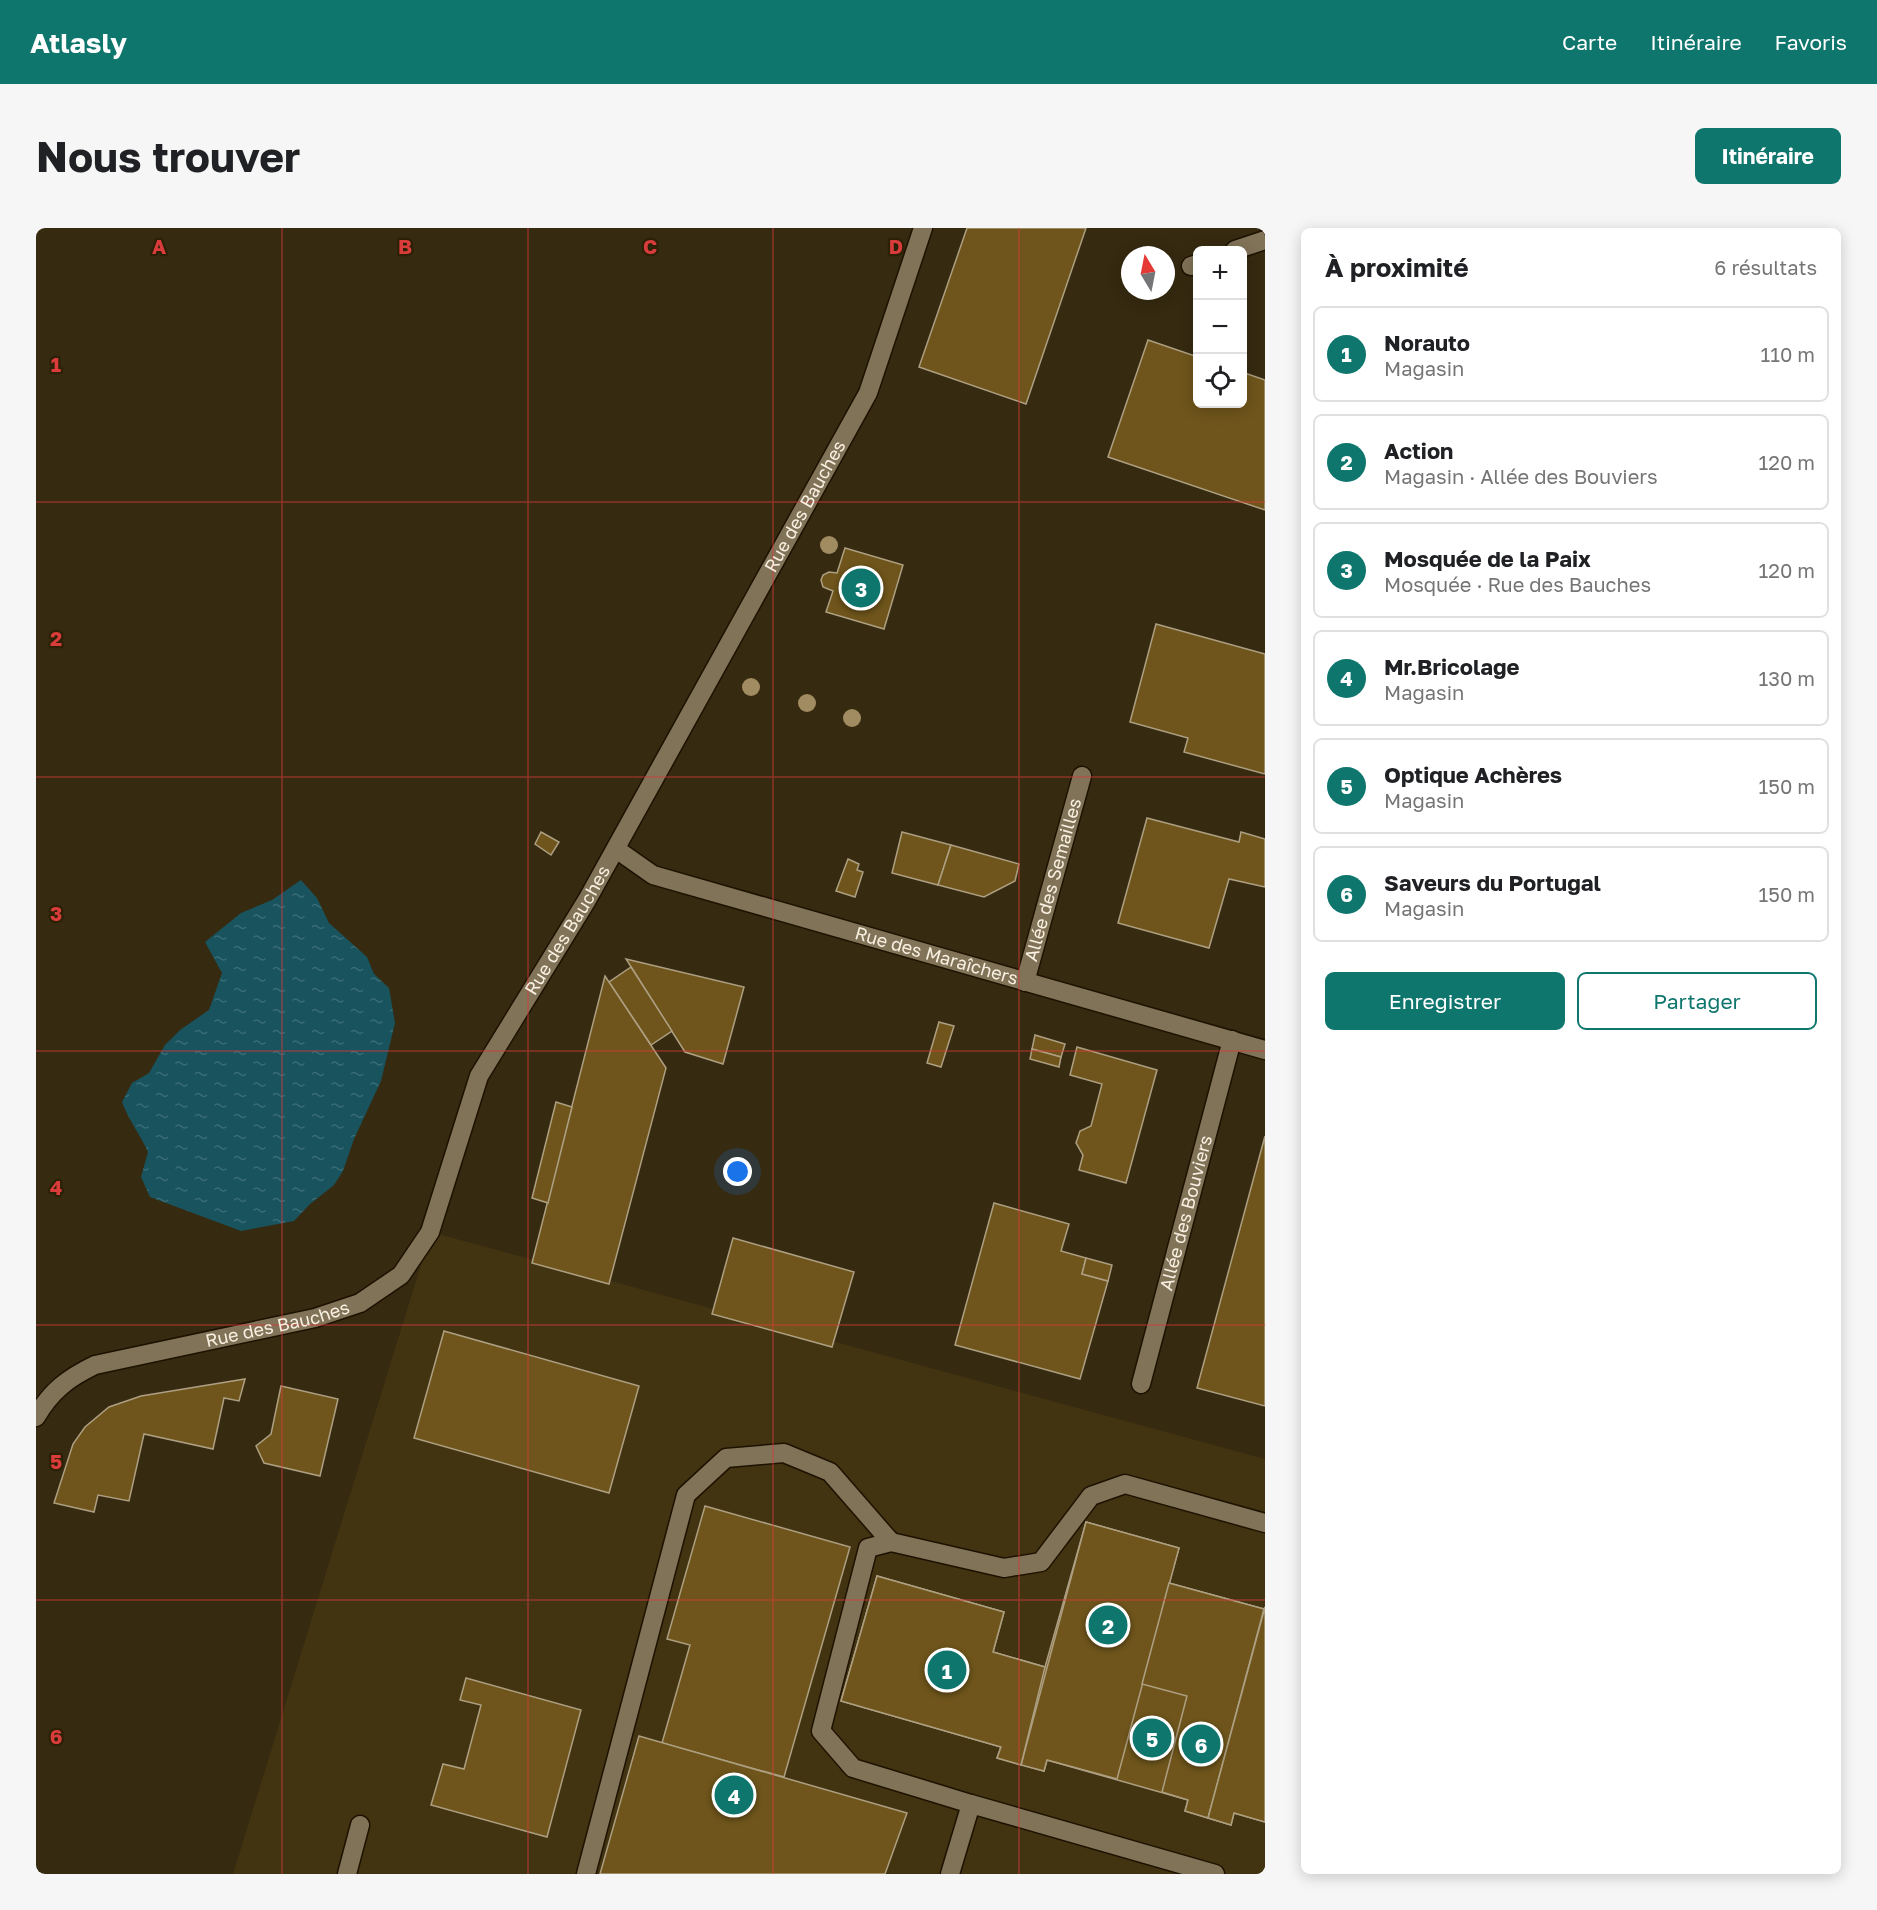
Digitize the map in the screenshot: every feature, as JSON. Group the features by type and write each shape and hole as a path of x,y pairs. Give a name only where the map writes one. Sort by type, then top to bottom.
{"street":[{"name":"Rue des Bauches","path":"36,1418 49,1396 71,1376 95,1365 315,1318 360,1303 402,1275 430,1232 479,1076 616,849 867,393 923,228"},
{"path":"1247,246 1265,240"},
{"name":"Allée des Semailles","path":"1025,982 1082,776"},
{"name":"Rue des Maraîchers","path":"616,849 653,875 1265,1050"},
{"name":"Allée des Bouviers","path":"1141,1384 1232,1040"},
{"path":"586,1874 686,1495 726,1458 784,1453 830,1472 891,1542"},
{"path":"1215,1874 853,1768 821,1731 868,1548 891,1542 1004,1568 1041,1562 1091,1496 1125,1484 1265,1523"},
{"path":"950,1874 971,1804"},
{"path":"347,1874 360,1825"}],"shaded area":[{"path":"431,1232 1265,1459 1265,1874 233,1874"}],"water":[{"path":"301,880 317,898 329,923 367,957 374,974 389,988 395,1023 381,1081 354,1139 343,1171 334,1185 309,1205 294,1221 241,1231 150,1197 141,1177 148,1152 122,1102 132,1083 149,1073 165,1045 180,1030 209,1010 222,973 205,942 241,913 272,900"}],"building":[{"path":"967,228 1086,228 1026,404 919,367"},
{"path":"1148,340 1193,355 1193,408 1247,408 1247,374 1265,380 1265,510 1108,457"},
{"path":"845,548 903,565 884,629 826,612 833,591 823,587 821,580 823,575 829,572 837,573"},
{"path":"1156,624 1265,654 1265,774 1184,752 1188,738 1130,722"},
{"path":"1147,818 1239,842 1241,832 1265,839 1265,887 1229,879 1209,948 1118,923"},
{"path":"541,832 559,842 551,855 535,844"},
{"path":"902,832 951,845 938,885 892,873"},
{"path":"951,845 1019,864 1015,881 984,897 938,885"},
{"path":"848,859 859,864 857,870 863,872 855,897 836,891"},
{"path":"626,959 744,987 723,1064 685,1052"},
{"path":"631,967 672,1031 651,1045 609,982"},
{"path":"605,976 666,1068 609,1284 532,1263"},
{"path":"939,1022 954,1026 941,1067 927,1063"},
{"path":"1035,1035 1065,1044 1061,1057 1032,1049"},
{"path":"1077,1047 1157,1070 1126,1183 1079,1170 1083,1155 1076,1143 1080,1131 1091,1126 1102,1084 1070,1075"},
{"path":"1032,1049 1061,1057 1059,1067 1030,1059"},
{"path":"556,1102 572,1107 548,1203 532,1198"},
{"path":"1265,1136 1265,1406 1197,1388"},
{"path":"994,1203 1069,1224 1061,1251 1086,1258 1082,1274 1108,1281 1080,1379 955,1345"},
{"path":"733,1238 854,1272 832,1347 712,1314"},
{"path":"1086,1258 1112,1265 1108,1281 1082,1274"},
{"path":"444,1331 639,1386 609,1493 414,1438"},
{"path":"245,1379 239,1401 224,1398 213,1449 144,1434 129,1501 98,1495 94,1512 54,1503 73,1444 85,1427 109,1407 141,1396"},
{"path":"281,1386 338,1399 320,1476 264,1463 256,1446 271,1434"},
{"path":"705,1506 850,1547 784,1777 662,1743 690,1645 667,1639"},
{"path":"1086,1522 1179,1548 1169,1583 1264,1609 1265,1607 1265,1822 1234,1813 1231,1825 1185,1811 1188,1800 1047,1760 1044,1771 997,1758 1001,1747 841,1701 877,1576 1004,1612 993,1652 1045,1667"},
{"path":"1086,1522 1179,1548 1117,1779 1047,1760 1044,1771 1021,1765"},
{"path":"877,1576 1004,1612 993,1652 1045,1667 1021,1765 997,1758 1001,1747 841,1701"},
{"path":"1169,1583 1264,1609 1208,1818 1185,1811 1188,1800 1162,1792 1187,1696 1142,1684"},
{"path":"1265,1607 1265,1822 1234,1813 1231,1825 1208,1818"},
{"path":"466,1678 581,1710 547,1837 431,1805 443,1764 464,1769 481,1705 460,1700"},
{"path":"639,1736 907,1813 885,1874 600,1874"}],"place":[{"name":"Mosquée de la Paix","path":"861,588"},
{"name":"Action","path":"1108,1625"},
{"name":"Norauto","path":"947,1670"},
{"name":"Optique Achères","path":"1152,1738"},
{"name":"Saveurs du Portugal","path":"1201,1744"},
{"name":"Mr.Bricolage","path":"734,1795"}]}
